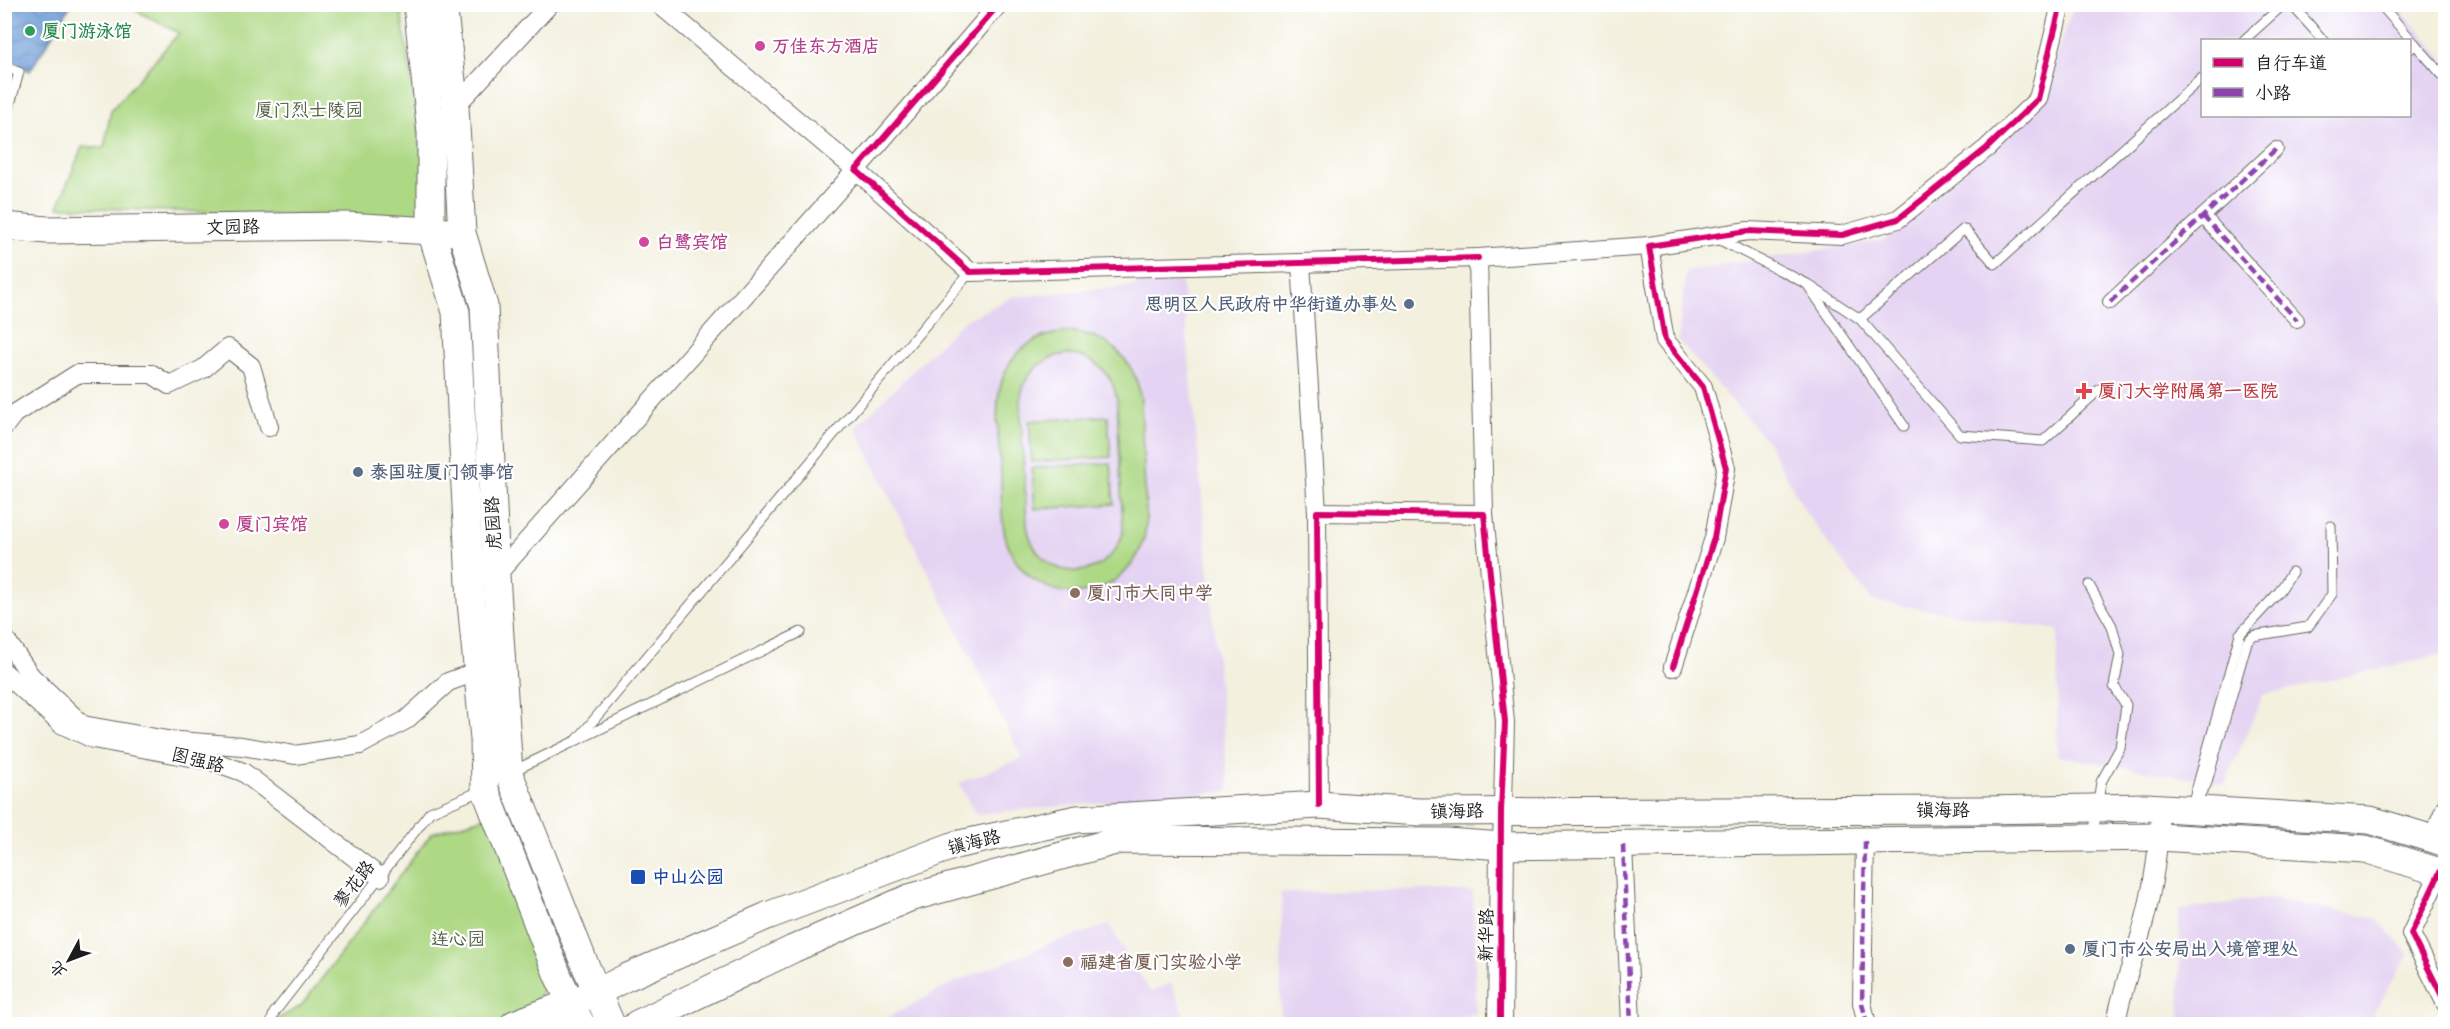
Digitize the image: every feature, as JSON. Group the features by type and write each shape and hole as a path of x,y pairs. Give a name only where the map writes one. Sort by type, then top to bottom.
{"main road":[{"name":"虎园路","path":"417,4 431,133 431,231 456,312 471,602 484,739 485,789 558,976 576,1013"},
{"name":"虎园路","path":"443,4 455,107 462,233 484,306 496,575 509,773 583,960 611,1024"},
{"name":"文园路","path":"4,226 47,230 346,226 462,233"},
{"name":"镇海路","path":"514,1024 576,1013 598,992 625,978 767,916 955,845 1077,819 1319,806 1419,812 2160,807 2182,826 2365,849 2443,873"},
{"name":"镇海路","path":"637,1024 793,949 909,898 1119,840 1447,842 1502,846 2092,838 2182,826 2370,820 2439,841"}],"street":[{"path":"431,133 550,4"},
{"path":"659,4 856,170 970,272 1478,258 1649,246 1748,231 1842,234 1898,219 1987,148 2038,99 2061,4"},
{"path":"471,602 856,170 999,4"},
{"path":"2110,302 2276,149"},
{"path":"2203,216 2297,320"},
{"path":"1649,246 1665,340 1703,387 1726,468 1714,538 1673,667"},
{"path":"1478,258 1484,514 1505,722 1501,811 1502,846"},
{"path":"1301,263 1317,512 1319,806"},
{"path":"4,427 15,414 77,374 152,374 169,385 203,369 228,348 251,366 268,427"},
{"path":"1317,512 1484,514"},
{"path":"4,638 31,676 83,724 167,740 242,746 295,755 360,745 406,720 448,682 478,672"},
{"name":"图强路","path":"4,672 61,724 93,739 212,761 243,772 380,877"},
{"path":"2439,841 2445,806"},
{"path":"2116,1024 2120,998 2143,925 2182,826"},
{"path":"1864,841 1862,1003 1867,1024"},
{"path":"1623,845 1631,1024"},
{"name":"新华路","path":"1500,1024 1502,846"},
{"path":"2443,873 2411,934 2445,1004"}],"lane":[{"path":"2245,39 2284,4"},
{"path":"2291,4 2322,39"},
{"path":"2380,4 2406,39"},
{"path":"2412,47 2445,79"},
{"path":"4,67 19,72 4,126"},
{"path":"1860,319 1964,229 1995,264 2201,79"},
{"path":"1713,237 1807,284 1860,319 1960,435 2043,441 2100,389"},
{"path":"577,740 970,272"},
{"path":"1807,284 1904,426"},
{"path":"2182,826 2206,785 2247,642 2253,636 2308,627 2332,594 2331,526"},
{"path":"2182,826 2240,634 2278,592 2292,572"},
{"path":"2089,585 2112,626 2120,655 2114,686 2126,705 2120,748 2101,782 2092,838"},
{"path":"509,773 801,632"},
{"name":"蓼花路","path":"271,1024 274,1013 430,812 485,789"}],"shaded area":[{"name":"厦门大学附属第一医院","path":"2074,5 2404,5 2400,9 2445,61 2445,654 2263,695 2225,784 2057,756 2058,630 1872,601 1808,516 1767,441 1678,340 1686,271 1884,240 2039,107"},
{"name":"厦门市大同中学","path":"1182,281 1229,791 975,814 959,783 1022,758 855,428 962,322 1012,297"},
{"path":"1387,890 1473,892 1476,1013 1440,1024 1280,1024 1282,901 1280,893"},
{"path":"2265,898 2376,918 2409,954 2367,1024 2182,1024 2180,1019 2179,910"},
{"name":"福建省厦门实验小学","path":"1109,925 1150,992 1171,983 1189,1024 875,1024 951,984 1054,942"}],"green space":[{"name":"厦门烈士陵园","path":"125,5 400,5 433,220 58,207 82,147 104,148 111,110 179,33"},
{"path":"1073,332 1100,339 1111,346 1128,364 1134,375 1141,401 1146,513 1146,526 1140,550 1127,569 1119,578 1099,589 1075,593 1048,587 1032,578 1019,566 1009,549 1002,517 997,423 1000,388 1013,358 1026,346 1048,335","holes":["1077,355 1101,367 1115,390 1123,533 1114,551 1102,563 1087,570 1072,571 1056,567 1043,558 1033,544 1027,525 1020,401 1029,375 1041,363 1057,356"]},
{"path":"1108,416 1111,457 1032,462 1029,421"},
{"path":"1111,463 1114,504 1035,509 1032,468"},
{"name":"连心园","path":"499,813 560,966 519,1024 269,1024 301,1006 432,833"}],"water":[{"name":"厦门游泳馆","path":"4,5 71,5 30,71 5,58"}],"marked path":[{"path":"2110,302 2276,149"},
{"path":"2203,216 2297,320"},
{"path":"1865,841 1862,1003 1867,1024"},
{"path":"1623,845 1631,1024"}],"cycle path":[{"path":"999,4 856,170 970,272 1478,258"},
{"path":"1673,667 1714,538 1726,468 1703,387 1665,340 1649,246 1748,231 1842,235 1898,219 1987,148 2038,99 2061,4"},
{"path":"1319,805 1317,512 1484,514 1505,722 1501,811 1500,1024"},
{"path":"2440,872 2411,934 2446,1004"}],"place":[{"name":"厦门游泳馆","path":"30,31"},
{"name":"万佳东方酒店","path":"760,46"},
{"name":"白鹭宾馆","path":"644,242"},
{"name":"思明区人民政府中华街道办事处","path":"1409,304"},
{"name":"厦门大学附属第一医院","path":"2084,391"},
{"name":"泰国驻厦门领事馆","path":"358,472"},
{"name":"厦门宾馆","path":"224,524"},
{"name":"厦门市大同中学","path":"1075,593"},
{"name":"中山公园","path":"638,877"},
{"name":"厦门市公安局出入境管理处","path":"2070,949"},
{"name":"福建省厦门实验小学","path":"1068,962"}]}
